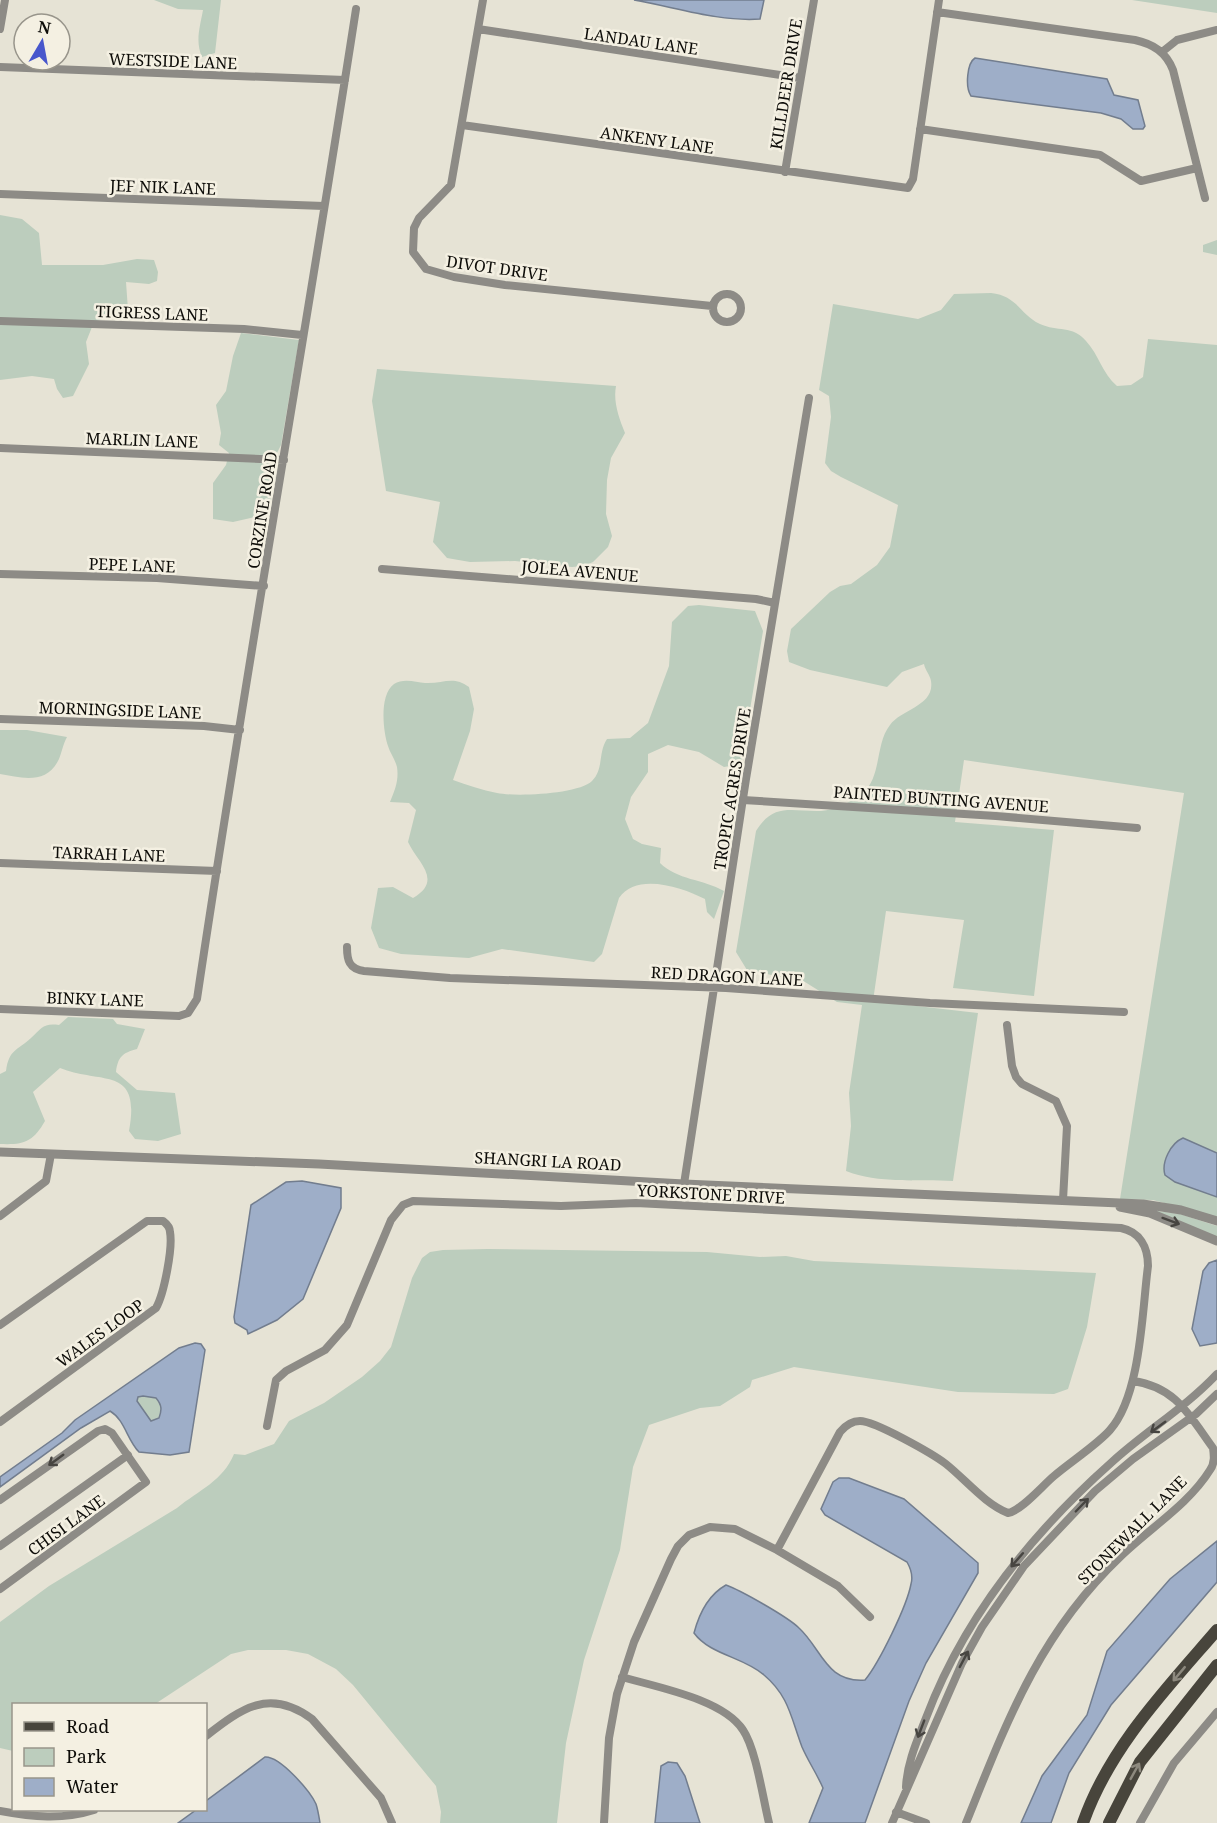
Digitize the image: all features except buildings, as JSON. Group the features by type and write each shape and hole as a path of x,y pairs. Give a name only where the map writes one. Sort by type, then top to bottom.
{"main road":[{"path":"1083,1823 1116,1755 1140,1720 1217,1630"},
{"path":"1109,1823 1140,1762 1217,1665"}],"street":[{"path":"0,29 5,0"},
{"name":"DIVOT DRIVE","path":"483,0 451,185 448,191 424,211 414,228 413,252 426,269 454,277 505,285 712,306"},
{"name":"KILLDEER DRIVE","path":"785,172 814,0"},
{"path":"939,0 920,129 1100,155 1141,181 1197,168"},
{"name":"CORZINE ROAD","path":"188,1014 197,999 356,9"},
{"path":"937,12 1136,39 1162,52 1173,70 1205,198"},
{"name":"LANDAU LANE","path":"478,29 800,78"},
{"path":"1162,52 1177,39 1217,30"},
{"name":"WESTSIDE LANE","path":"0,67 345,80"},
{"name":"ANKENY LANE","path":"462,125 908,188 913,179 920,129"},
{"name":"JEF NIK LANE","path":"0,194 324,206"},
{"name":"TIGRESS LANE","path":"0,321 302,334"},
{"name":"TROPIC ACRES DRIVE","path":"684,1184 743,800 809,398"},
{"name":"MARLIN LANE","path":"0,448 284,460"},
{"name":"JOLEA AVENUE","path":"382,569 756,599 776,603"},
{"name":"PEPE LANE","path":"0,574 157,579 264,586"},
{"name":"MORNINGSIDE LANE","path":"0,719 204,726 240,730"},
{"name":"PAINTED BUNTING AVENUE","path":"743,800 1137,828"},
{"name":"TARRAH LANE","path":"0,863 217,871"},
{"name":"RED DRAGON LANE","path":"346,947 347,961 355,970 364,971 450,978 715,989 1124,1012"},
{"name":"BINKY LANE","path":"0,1008 178,1016 188,1014"},
{"path":"1007,1025 1012,1066 1016,1077 1022,1084 1056,1101 1067,1126 1063,1200"},
{"name":"SHANGRI LA ROAD","path":"0,1152 319,1164 684,1184 1152,1204 1217,1221"},
{"path":"0,1216 46,1181 51,1154"},
{"name":"YORKSTONE DRIVE","path":"267,1426 276,1380 286,1371 325,1350 340,1335 347,1324 396,1212 413,1201 561,1206 636,1203 1131,1230 1138,1236 1148,1256 1133,1381 1123,1411 1110,1430 1034,1492 1020,1508 1008,1513 1001,1510 945,1463 928,1452 873,1424 853,1422 840,1432 777,1550"},
{"name":"SHANGRI LA ROAD","path":"1094,1201 1150,1213 1217,1241"},
{"name":"WALES LOOP","path":"0,1325 147,1221 163,1221 169,1226 171,1234 166,1271 156,1308 0,1422"},
{"path":"906,1789 911,1757 935,1696 959,1647 1008,1571 1039,1532 1077,1493 1114,1460 1182,1408 1217,1374"},
{"path":"1133,1381 1163,1389 1190,1418"},
{"path":"892,1823 962,1663 982,1627 1024,1566 1095,1491 1133,1459 1190,1418 1217,1394"},
{"name":"STONEWALL LANE","path":"966,1823 1008,1717 1031,1672 1055,1634 1119,1557 1178,1506 1211,1469 1214,1457 1213,1448 1190,1418"},
{"path":"0,1500 88,1437 105,1429 112,1433 128,1455 0,1546"},
{"name":"CHISI LANE","path":"0,1589 146,1482 128,1455"},
{"path":"604,1823 609,1738 622,1677 634,1642 671,1559 678,1546 689,1535 703,1528 726,1527 777,1550 847,1592 870,1617"},
{"path":"622,1677 683,1695 714,1708 735,1721 748,1740 769,1823"},
{"path":"207,1735 246,1707 273,1703 297,1709 312,1719 381,1798 392,1823"},
{"path":"1140,1823 1174,1763 1217,1712"},
{"path":"0,1811 42,1817 72,1815 87,1811"},
{"path":"896,1812 926,1823"}],"green space":[{"path":"154,0 221,0 215,53 202,57 200,51 199,34 203,10 178,9"},
{"path":"1132,0 1217,0 1217,13"},
{"path":"0,215 22,219 39,233 42,265 103,265 137,259 154,260 158,272 157,281 149,284 126,282 128,310 94,322 86,342 89,364 73,396 63,398 54,379 32,376 0,380"},
{"path":"1217,240 1217,255 1203,252 1203,245"},
{"path":"991,293 1013,301 1040,324 1081,336 1117,386 1131,385 1143,377 1148,339 1217,345 1217,1217 1153,1200 1120,1199 1184,793 964,760 955,822 1054,830 1034,996 953,988 964,920 886,911 873,1001 978,1013 953,1181 871,1178 846,1171 851,1126 849,1093 862,1005 837,1002 805,982 747,970 736,952 756,831 763,822 777,812 832,809 863,793 873,778 882,741 890,725 923,702 931,689 931,681 924,664 902,672 887,687 810,670 789,662 787,651 791,629 830,592 840,586 851,584 877,565 890,547 898,505 841,477 831,471 825,463 831,417 829,396 819,390 833,304 918,319 941,310 954,294"},
{"path":"241,333 299,340 281,445 271,465 271,506 264,515 233,522 213,519 213,483 226,465 229,453 219,445 221,433 216,405 226,391 233,356"},
{"path":"377,369 616,386 616,404 625,433 611,458 607,480 606,514 612,536 608,547 593,562 584,566 572,567 515,561 470,562 447,558 433,542 440,502 386,491 372,401"},
{"path":"699,605 755,611 763,631 741,764 724,767 699,752 668,745 648,754 648,772 631,797 625,819 633,839 642,844 661,848 660,863 667,869 724,891 714,919 707,912 705,899 684,890 660,884 648,884 627,890 619,898 602,954 594,962 502,949 469,958 401,954 379,948 371,928 378,888 393,887 413,898 427,884 422,864 408,842 416,810 409,803 390,802 396,785 397,772 386,739 384,723 384,704 389,689 398,682 405,681 431,683 458,681 469,687 474,709 470,731 453,780 506,794 561,792 574,789 592,781 596,776 607,739 630,738 648,723 669,666 672,622 688,606"},
{"path":"0,730 27,730 67,737 59,759 48,773 25,778 0,774"},
{"path":"68,1017 113,1019 117,1024 145,1029 137,1049 122,1056 116,1072 137,1090 175,1093 181,1134 158,1141 135,1139 129,1131 131,1110 129,1096 124,1087 115,1081 60,1068 33,1092 45,1121 36,1134 22,1143 0,1144 0,1074 6,1071 9,1058 14,1051 40,1029 49,1025 59,1025"},
{"path":"1151,1210 1180,1214 1217,1226 1217,1237"},
{"path":"443,1250 707,1252 760,1257 786,1256 814,1261 1096,1273 1087,1327 1068,1389 1054,1394 958,1392 794,1367 752,1380 750,1387 720,1406 700,1408 649,1425 633,1467 620,1550 584,1660 566,1743 557,1823 440,1823 441,1812 436,1786 353,1685 336,1669 308,1654 286,1650 248,1650 231,1654 157,1703 12,1703 12,1751 0,1748 0,1622 49,1586 177,1508 217,1478 234,1454 245,1455 274,1444 289,1421 324,1403 362,1377 380,1361 391,1347 412,1278 422,1258 430,1252"},
{"path":"138,1397 156,1398 161,1408 159,1418 151,1421 137,1401"}],"water":[{"path":"634,0 764,0 760,19 744,19 713,16"},
{"path":"975,58 1107,79 1114,95 1138,100 1145,126 1143,129 1133,129 1121,119 1101,113 971,96 968,76 970,65"},
{"path":"1183,1138 1217,1153 1217,1197 1175,1182 1165,1175 1164,1164 1168,1154"},
{"path":"302,1181 341,1188 341,1208 303,1299 277,1320 248,1334 247,1330 235,1323 234,1317 251,1205 286,1182"},
{"path":"1217,1260 1217,1343 1200,1346 1192,1329 1203,1271 1209,1263"},
{"path":"195,1343 201,1344 205,1350 189,1452 170,1455 139,1452 123,1425 110,1411 81,1428 0,1487 0,1477 62,1433 75,1420 179,1348","holes":["143,1396 156,1398 161,1412 159,1418 151,1421 137,1401 138,1397"]},
{"path":"839,1478 849,1478 904,1499 978,1563 978,1573 926,1663 909,1701 865,1823 809,1823 823,1788 802,1747 784,1699 772,1683 756,1669 709,1646 694,1633 705,1606 714,1594 726,1585 764,1604 793,1623 807,1636 826,1663 841,1676 865,1680 892,1634 908,1594 912,1576 907,1562 825,1515 821,1509 833,1482"},
{"path":"1217,1541 1217,1582 1111,1705 1069,1773 1051,1823 1021,1823 1042,1776 1087,1715 1107,1651 1170,1579"},
{"path":"265,1757 271,1758 286,1768 308,1791 316,1804 320,1823 178,1823 195,1811 207,1811 207,1800"},
{"path":"668,1762 677,1763 685,1776 700,1823 655,1823 661,1766"}]}
